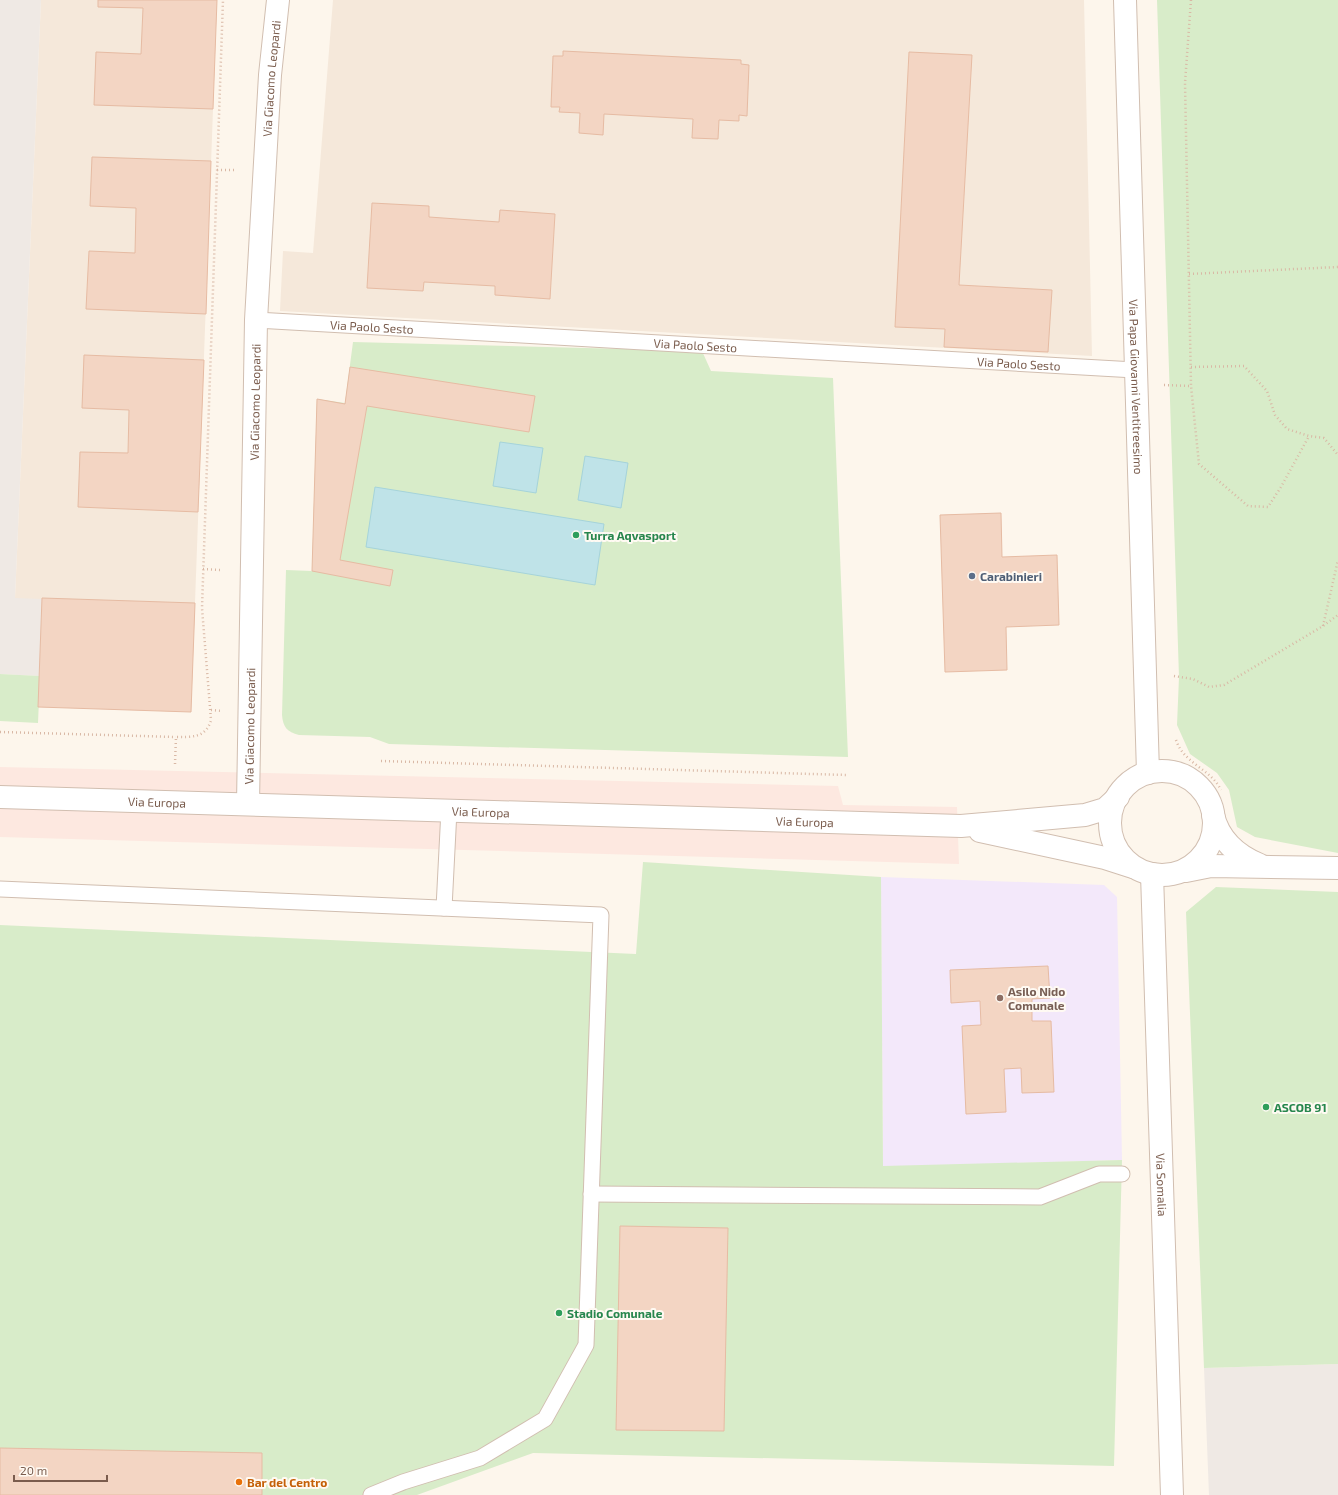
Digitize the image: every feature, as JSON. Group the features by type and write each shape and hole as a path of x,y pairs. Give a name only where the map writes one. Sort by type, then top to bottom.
{"street":[{"name":"Via Giacomo Leopardi","path":"248,804 256,320 270,75 278,0"},
{"name":"Via Papa Giovanni Ventitreesimo","path":"1125,0 1148,773"},
{"path":"1218,804 1188,778 1169,772 1148,773 1129,783 1118,797 1110,819 1112,837 1120,853 1144,871 1175,874 1211,866 1338,868"},
{"name":"Via Europa","path":"0,797 961,826 1085,815 1105,810 1118,797"},
{"path":"1218,804 1219,831 1232,848 1248,861 1261,866"},
{"path":"1175,874 1191,867 1205,852 1212,836 1218,804"},
{"name":"Via Europa","path":"961,826 1105,858 1144,871"},
{"name":"Via Somalia","path":"1144,871 1172,1495"}],"lane":[{"name":"Via Paolo Sesto","path":"256,320 1136,370"},
{"path":"444,908 450,810"},
{"path":"0,889 601,915 586,1345 545,1419 480,1458 403,1482 371,1495"},
{"path":"591,1194 1040,1197 1099,1174 1122,1174"}],"path":[{"path":"0,732 191,737 201,735 206,732 211,720 202,608 222,0"},
{"path":"1191,0 1185,83 1191,367 1199,464 1248,506 1268,507 1281,488 1309,436"},
{"path":"216,170 235,170"},
{"path":"1189,274 1338,267"},
{"path":"1191,367 1244,366 1267,391 1275,415 1287,429 1309,436 1324,438 1338,455"},
{"path":"1164,377 1164,392"},
{"path":"1164,385 1192,386"},
{"path":"1323,626 1338,560"},
{"path":"203,569 221,570"},
{"path":"1174,676 1193,679 1209,687 1224,684 1323,626 1338,615"},
{"path":"1174,668 1174,684"},
{"path":"175,764 176,736"},
{"path":"1175,736 1176,742 1185,756 1218,782 1218,804"},
{"path":"381,761 846,775"}],"shaded area":[{"path":"0,0 41,0 15,598 42,599 40,676 0,674"},
{"path":"41,0 217,0 191,712 15,598"},
{"path":"333,0 1084,0 1092,356 280,311 283,251 313,253"},
{"path":"0,767 838,786 843,805 957,807 959,864 0,837"},
{"name":"Asilo Nido Comunale","path":"881,877 1104,885 1117,897 1122,1160 883,1167"},
{"path":"1338,1364 1338,1495 1209,1495 1204,1368"}],"green space":[{"path":"1157,0 1338,0 1338,853 1255,837 1237,827 1229,790 1217,773 1190,754 1177,725 1179,677"},
{"name":"Turra Aqvasport","path":"353,342 702,351 711,371 833,378 848,757 389,744 370,737 299,735 289,731 283,723 282,715 286,570 312,571 317,399 345,403"},
{"path":"0,674 40,676 38,723 0,721"},
{"name":"Stadio Comunale","path":"643,862 881,877 883,1166 1122,1160 1114,1466 533,1453 417,1495 0,1495 0,925 636,954"},
{"name":"ASCOB 91","path":"1216,887 1338,892 1338,1364 1204,1368 1186,912"}],"water":[{"path":"500,442 543,448 536,493 493,486"},
{"path":"585,456 628,463 621,508 578,500"},
{"path":"375,487 604,524 595,585 366,547"}],"building":[{"path":"98,0 217,0 213,109 94,105 96,52 141,54 143,8 98,7"},
{"path":"563,51 741,60 741,64 749,65 747,116 739,115 739,121 719,120 718,139 692,138 693,119 604,114 603,135 579,133 580,113 559,112 560,107 551,107 553,56 563,56"},
{"path":"909,52 972,55 959,285 1052,290 1048,352 944,347 945,329 895,327"},
{"path":"92,157 211,161 206,314 86,309 89,251 135,253 136,208 90,206"},
{"path":"372,203 429,206 429,217 499,222 500,210 555,214 550,299 495,295 495,286 424,282 423,291 367,288"},
{"path":"84,355 204,360 198,512 78,507 80,452 128,453 129,410 82,408"},
{"path":"350,367 535,396 529,432 367,406 340,560 393,570 390,586 312,571 317,399 345,404"},
{"path":"1001,513 1002,557 1057,555 1059,625 1006,627 1007,670 945,672 940,515"},
{"path":"42,598 195,603 191,712 38,707"},
{"path":"1048,966 1050,998 1032,999 1032,1021 1051,1021 1054,1092 1022,1093 1021,1068 1004,1069 1006,1112 966,1114 962,1026 981,1025 980,1001 951,1003 950,970"},
{"path":"620,1226 728,1228 724,1431 616,1430"},
{"path":"0,1448 262,1453 262,1495 0,1495"}],"place":[{"name":"Turra Aqvasport","path":"576,535"},
{"name":"Carabinieri","path":"972,576"},
{"name":"Asilo Nido Comunale","path":"1000,998"},
{"name":"ASCOB 91","path":"1266,1107"},
{"name":"Stadio Comunale","path":"559,1313"},
{"name":"Bar del Centro","path":"239,1482"}]}
